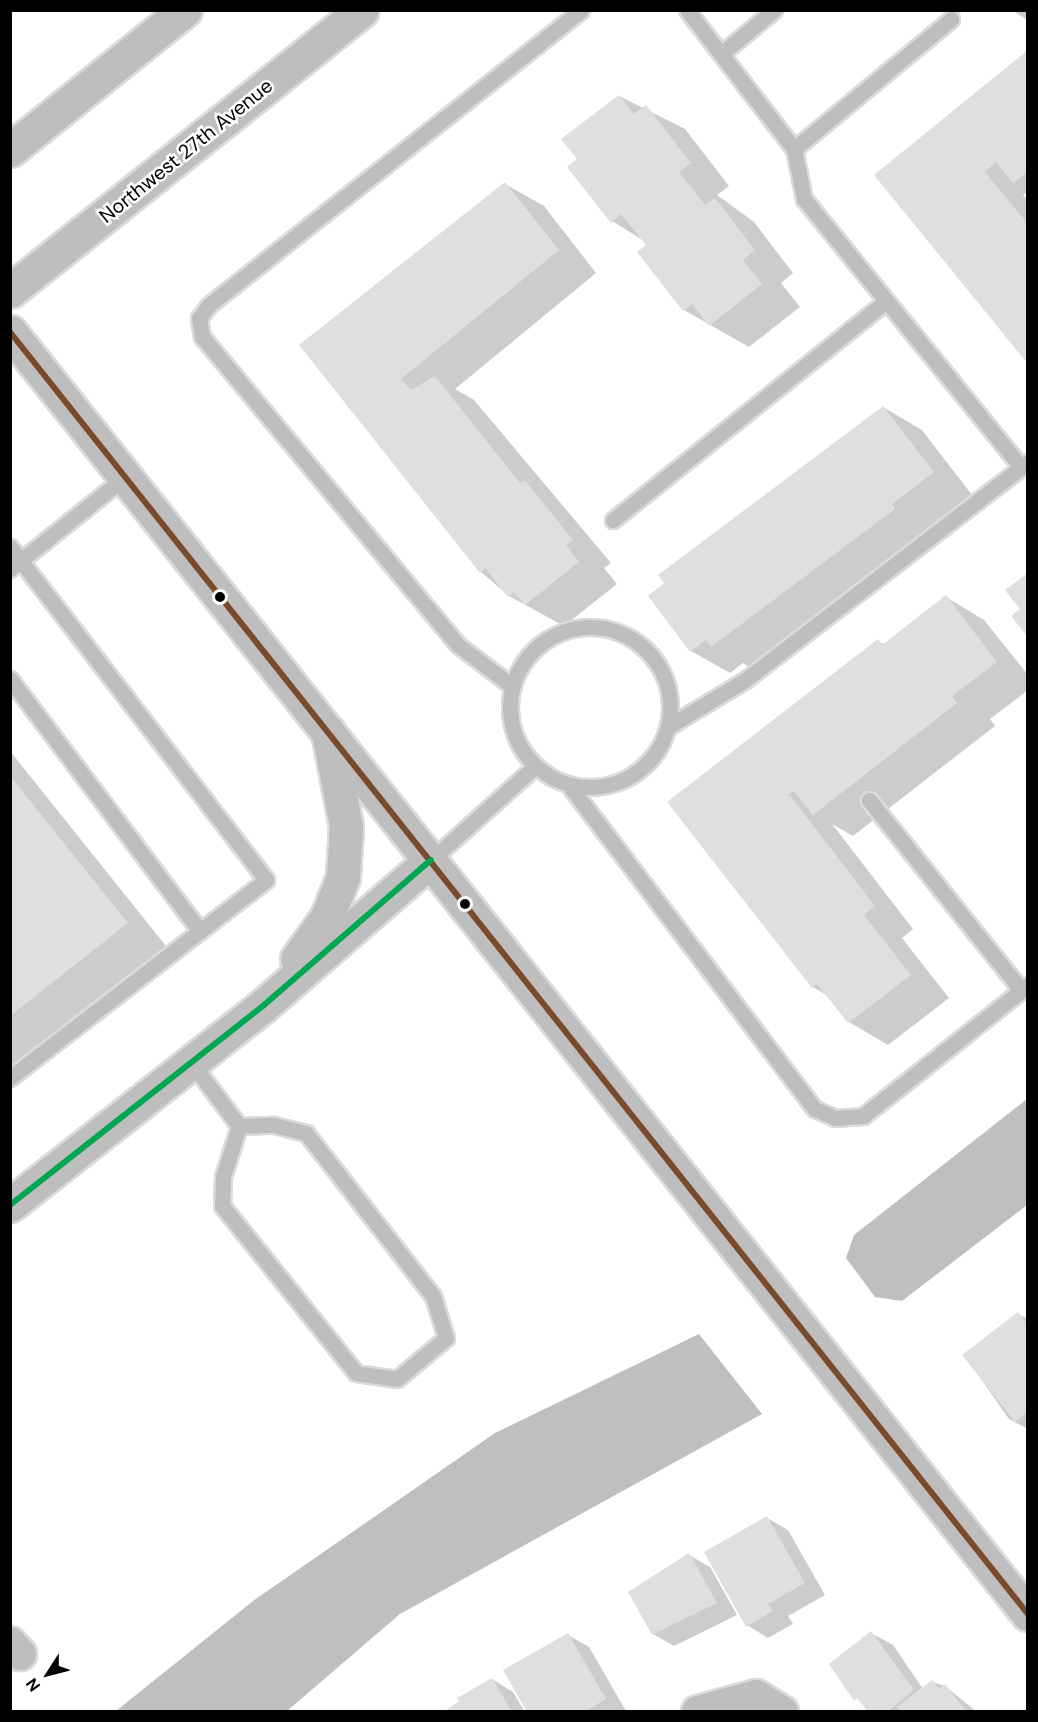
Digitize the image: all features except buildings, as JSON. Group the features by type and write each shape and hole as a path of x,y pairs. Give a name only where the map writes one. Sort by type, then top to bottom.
{"street":[{"path":"10,150 185,10"},
{"name":"Northwest 27th Avenue","path":"10,291 362,10"},
{"path":"10,332 327,727 1028,1614"},
{"path":"264,1005 327,917 343,877 346,826 327,727"},
{"path":"10,1204 264,1005 431,860"},
{"path":"698,1712 769,1704"}],"lane":[{"path":"512,686 458,645 202,337 199,318 208,305 582,10"},
{"path":"571,788 618,781 642,765 670,725 745,680 1024,464 886,301 804,199 794,149 687,10"},
{"path":"721,54 774,10"},
{"path":"794,149 951,19"},
{"path":"613,520 886,301"},
{"path":"16,564 126,476"},
{"path":"10,547 16,564 266,880 10,1078"},
{"path":"670,725 672,701 657,661 638,640 615,628 560,630 518,669 512,686 509,716 534,768 571,788 815,1109 835,1118 863,1116 1024,987 869,800"},
{"path":"10,679 200,931"},
{"path":"431,860 534,768"},
{"path":"191,1062 239,1126"},
{"path":"274,1125 306,1133 433,1296 446,1338 397,1378 356,1373 222,1206 223,1177 239,1126 274,1125"}],"shaded area":[{"path":"1027,1099 1027,1205 902,1301 875,1297 846,1258 854,1235"},
{"path":"699,1334 762,1414 400,1614 287,1711 116,1711 253,1601 495,1433"}],"transit line":[{"path":"10,332 1028,1614"},
{"path":"10,1205 264,1005 431,860"}]}
